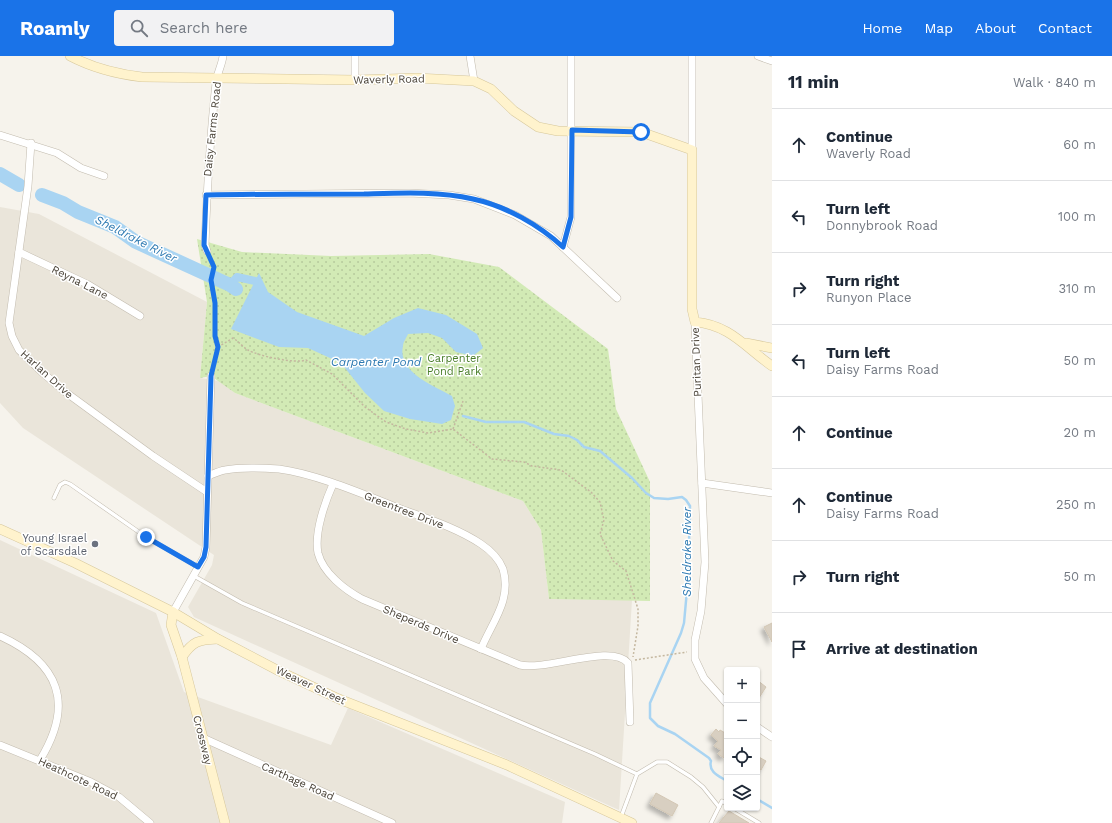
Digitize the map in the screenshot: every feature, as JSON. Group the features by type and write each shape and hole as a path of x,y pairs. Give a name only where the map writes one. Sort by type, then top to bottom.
{"street":[{"name":"Waverly Road","path":"70,56 92,67 114,74 142,77 355,80 417,78 474,80 491,89 514,111 530,123 548,130 641,132 692,150"},
{"name":"Daisy Farms Road","path":"207,250 204,245 210,140 217,78 222,65 223,56"},
{"path":"355,56 355,80"},
{"path":"470,56 474,80"},
{"path":"563,247 571,217 571,56"},
{"name":"Puritan Drive","path":"692,56 692,301 695,322 705,562 703,600 695,651 698,666 704,678 726,703"},
{"path":"758,56 772,61"},
{"path":"0,135 57,153 81,168 104,176"},
{"name":"Harlan Drive","path":"31,144 28,186 9,323 12,336 19,350 64,391 153,456 207,492"},
{"path":"206,195 409,193 450,195 474,199 500,208 551,236 617,298"},
{"name":"Reyna Lane","path":"19,252 87,284 140,316"},
{"path":"695,322 715,325 743,342 772,366"},
{"path":"743,342 754,346 772,348"},
{"path":"173,612 204,557 206,547 211,376"},
{"name":"Greentree Drive","path":"208,476 224,470 280,470 333,484 459,531 490,551 502,568 505,589 503,602 498,616 480,649"},
{"path":"702,483 772,492"},
{"name":"Sheperds Drive","path":"333,484 325,502 317,544 318,554 330,573 341,585 362,599 508,661 529,667 607,654 621,657 628,663 630,722"},
{"name":"Weaver Street","path":"0,529 75,563 173,612 218,639 339,699 507,765 632,823"},
{"name":"Crossway","path":"173,612 171,625 182,657 224,823"},
{"path":"0,636 15,643 35,656 54,683 58,697 59,710 57,726 40,760"},
{"path":"182,657 189,646 196,642 218,639"},
{"path":"760,729 772,737"},
{"name":"Carthage Road","path":"203,738 392,823"},
{"name":"Heathcote Road","path":"0,745 91,782 119,797 150,823"}],"lane":[{"path":"54,498 60,486 65,482 70,484 146,537 198,567"},
{"path":"193,576 242,603 596,754 637,774"},
{"path":"620,818 637,774 657,762 667,762 703,787 719,807"},
{"path":"710,823 722,801 724,802"},
{"path":"739,811 759,823"}],"path":[{"path":"207,250 214,271 211,280 215,303 215,336 218,347 211,376"},
{"path":"218,347 233,338 248,350 271,357 301,362 306,360 332,374 360,403 386,422 406,429 428,433 453,429 492,459 524,462 532,466 561,470 591,492 600,502 604,520 600,534 613,561 626,571 638,609 638,626 633,660 695,651"},
{"path":"453,429 463,401"}],"shaded area":[{"path":"0,207 39,214 207,302 200,378 219,381 235,393 523,501 541,530 549,599 632,600 619,810 194,617 188,607 212,565 214,555 23,428 0,403"},
{"path":"0,540 156,613 184,692 331,745 348,708 565,802 562,823 0,823"}],"green space":[{"name":"Carpenter Pond Park","path":"197,239 242,252 331,256 429,254 499,267 608,349 616,409 650,482 650,601 549,599 541,530 523,501 235,393 211,376 200,378 207,302"}],"water":[{"name":"Carpenter Pond","path":"259,273 268,292 297,312 364,336 394,318 418,308 446,315 477,334 483,348 473,356 456,352 442,338 428,333 408,334 403,346 403,355 411,371 427,383 452,396 455,406 451,420 442,424 410,419 384,411 365,393 341,363 308,348 279,347 231,329"}],"building":[{"path":"772,623 772,642 764,627"},
{"path":"760,682 766,687 760,696"},
{"path":"716,729 719,732 720,730 724,732 724,758 718,754 721,750 714,746 718,741 711,735"},
{"path":"760,758 766,761 760,770"},
{"path":"656,793 678,805 672,816 650,804"},
{"path":"729,811 749,823 719,823"}],"waterway":[{"name":"Sheldrake River","path":"0,174 19,185"},
{"name":"Sheldrake River","path":"42,195 115,227 136,242 236,289"},
{"name":"Sheldrake River","path":"230,285 237,277 255,281"},
{"name":"Sheldrake River","path":"463,416 486,422 524,422 554,434 569,436 577,440 584,447 600,451 632,478 646,493 654,498 668,499 682,497 686,500 690,506 688,579 684,623 650,703 650,718 658,726 675,734 709,758 713,771 724,779"},
{"name":"Sheldrake River","path":"760,801 772,808"}],"place":[{"name":"Young Israel of Scarsdale","path":"95,544"}],"route":[{"path":"146,537 198,567 204,557 208,516 207,492 211,376 218,347 215,336 215,303 211,280 214,267 204,245 206,195 409,193 450,195 474,199 500,208 551,236 563,247 566,241 571,217 572,130 641,132"}]}
